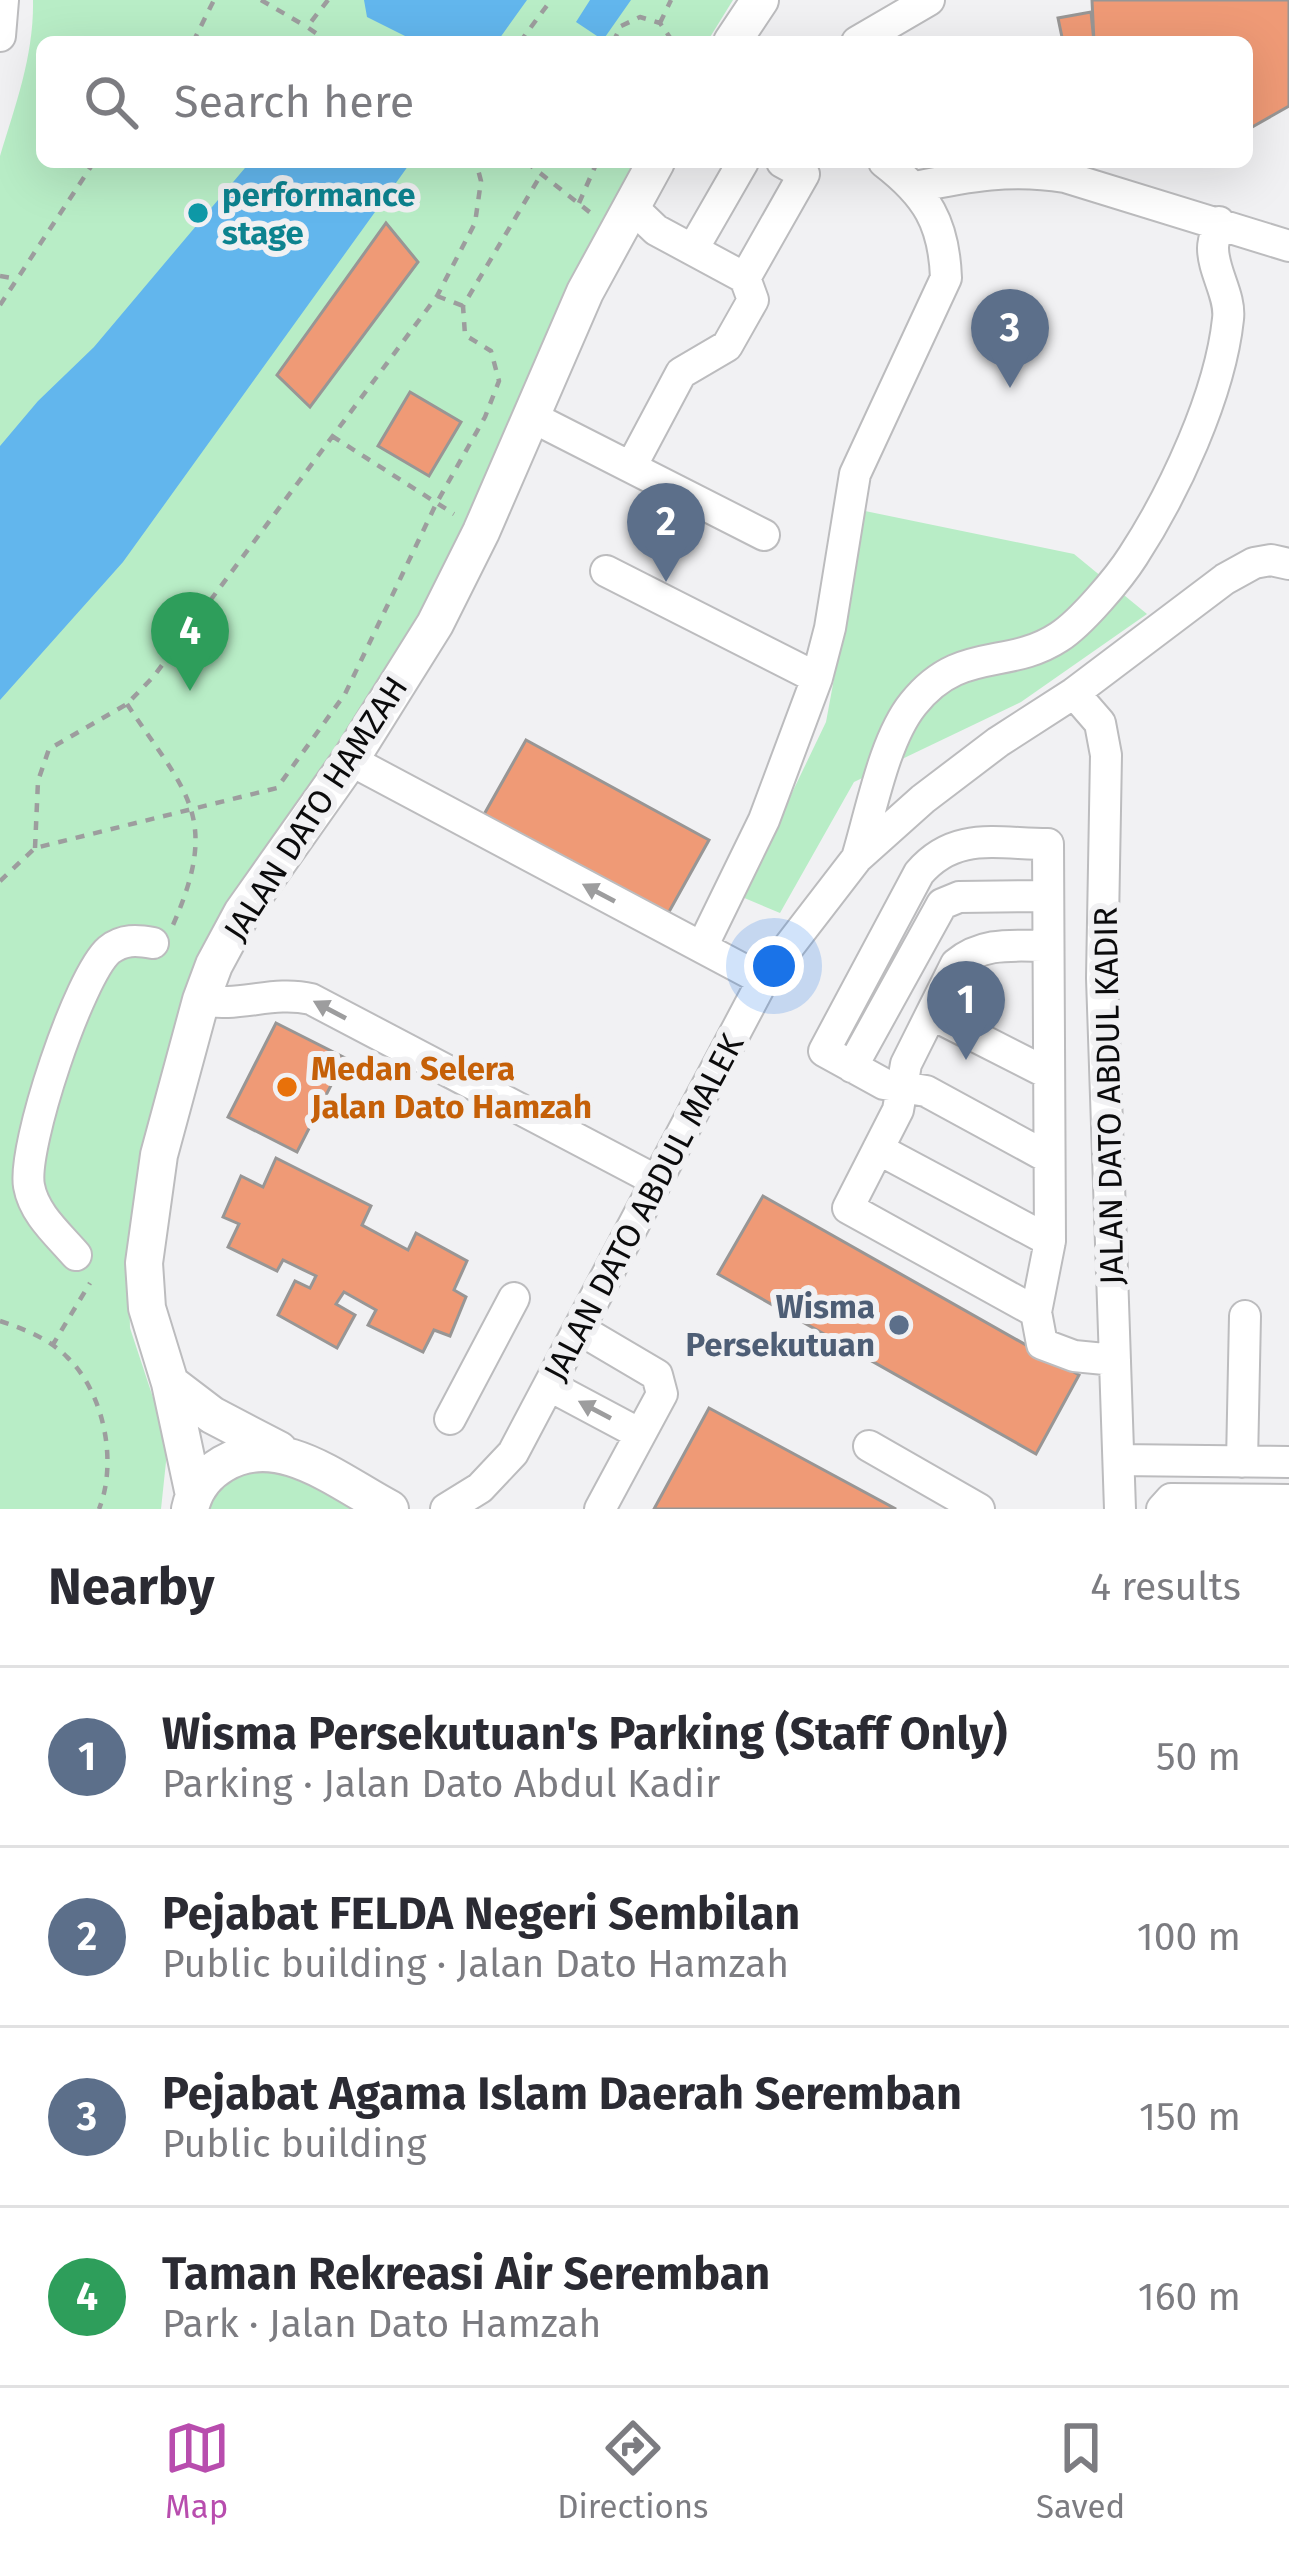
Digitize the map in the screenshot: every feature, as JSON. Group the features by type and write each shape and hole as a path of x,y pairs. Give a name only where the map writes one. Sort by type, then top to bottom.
{"main road":[{"path":"736,36 760,0"},
{"name":"JALAN DATO HAMZAH","path":"190,1505 170,1383 147,1309 144,1263 159,1155 201,1000 242,913 350,760 435,624 481,532 585,292 653,168"},
{"path":"170,1383 212,1415 390,1509"},
{"path":"190,1505 217,1467 242,1454 286,1454"}],"street":[{"path":"0,36 3,0"},
{"path":"866,36 928,0"},
{"path":"693,249 740,168"},
{"path":"745,278 804,174 793,168"},
{"path":"702,947 764,820 817,678 830,628 855,474 946,278 945,249 936,220 916,187 892,168"},
{"path":"916,187 986,172 1030,171 1065,177 1289,246"},
{"path":"624,220 656,230 745,278 753,300 727,346 681,374 632,465"},
{"path":"856,858 898,730 913,704 944,673 1025,652 1061,637 1132,558 1205,409 1225,337 1229,314 1213,250 1219,222"},
{"path":"530,416 764,536"},
{"name":"JALAN DATO ABDUL MALEK","path":"446,1509 480,1488 513,1453 764,980 856,858 998,742 1074,693 1225,579 1254,563 1289,564"},
{"path":"606,571 817,678"},
{"name":"JALAN DATO ABDUL KADIR","path":"1074,693 1100,723 1106,755 1102,978 1120,1509"},
{"path":"350,760 764,980"},
{"path":"1049,1158 926,1091 884,1084 824,1051 919,873 950,846 1048,844 1050,1241 1036,1312 1042,1344 1074,1356 1115,1360"},
{"path":"852,1067 941,904 959,898 1048,896"},
{"path":"76,1255 40,1215 29,1190 27,1163 35,1124 82,994 108,951 133,939 162,936"},
{"path":"1036,1312 848,1208 898,1110 906,1064 956,964 986,946 1048,946"},
{"path":"201,1000 223,1005 288,994 311,1000 657,1181"},
{"path":"931,1014 1049,1074"},
{"path":"878,1149 1050,1241"},
{"path":"450,1419 514,1298"},
{"path":"1242,1462 1246,1316"},
{"path":"579,1329 657,1376 662,1394 600,1509"},
{"path":"550,1386 640,1435"},
{"path":"869,1446 980,1509"},
{"path":"489,1509 513,1453"},
{"path":"1119,1460 1287,1462 1287,1500 1171,1499 1162,1509"}],"path":[{"path":"196,36 214,0"},
{"path":"261,0 320,36"},
{"path":"307,27 328,0"},
{"path":"524,36 551,0"},
{"path":"661,23 671,0"},
{"path":"616,36 621,26 640,17 661,23 669,36"},
{"path":"0,305 90,168"},
{"path":"35,848 38,781 49,749 127,704 154,676 437,296 475,223 481,181 478,168"},
{"path":"536,168 579,203 624,220"},
{"path":"579,203 595,168"},
{"path":"0,881 35,848 278,788 353,680 499,381 490,351 465,335 463,306 542,172"},
{"path":"0,276 17,279"},
{"path":"437,296 463,306"},
{"path":"332,436 436,503"},
{"path":"127,704 193,808 198,849 186,895 162,936"},
{"path":"52,1346 90,1283"},
{"path":"0,1322 32,1331 67,1357 88,1385 102,1418 107,1467 98,1509"}],"green space":[{"path":"33,0 733,0 711,36 36,36 36,168 633,168 479,518 420,625 216,929 129,1288 130,1328 168,1443 161,1509 0,1509 0,156 18,98"},
{"path":"865,511 1074,554 1147,614 1021,702 854,782 780,913 742,897 826,722"},
{"path":"271,1464 367,1509 210,1509 225,1483"}],"water":[{"path":"364,0 527,0 501,36 405,36 367,17"},
{"path":"590,0 631,0 606,36 597,36 576,22"},
{"path":"245,168 407,168 123,562 0,700 0,446 94,347"}],"building":[{"path":"1092,0 1289,0 1289,106 1253,127 1253,36 1094,36"},
{"path":"1091,12 1093,36 1062,36 1058,18"},
{"path":"386,223 418,262 310,407 277,375"},
{"path":"410,392 461,422 429,476 378,446"},
{"path":"526,740 709,840 665,919 482,818"},
{"name":"Medan Selera Jalan Dato Hamzah","path":"276,1023 345,1058 297,1152 228,1117"},
{"path":"276,1158 371,1206 362,1225 408,1250 416,1233 467,1261 454,1290 466,1297 450,1336 434,1330 423,1352 368,1325 376,1310 344,1292 336,1304 355,1315 337,1348 278,1315 295,1281 310,1288 316,1276 283,1260 277,1271 228,1247 239,1224 223,1217 241,1176 263,1187"},
{"name":"Wisma Persekutuan","path":"763,1196 1079,1375 1036,1454 718,1274"},
{"path":"709,1408 896,1509 654,1509"}],"place":[{"name":"performance stage","path":"198,213"},
{"name":"Pejabat Agama Islam Daerah Seremban","path":"1010,388"},
{"name":"Pejabat FELDA Negeri Sembilan","path":"666,582"},
{"name":"Taman Rekreasi Air Seremban","path":"190,691"},
{"name":"Wisma Persekutuan's Parking (Staff Only)","path":"966,1060"},
{"name":"Medan Selera Jalan Dato Hamzah","path":"287,1087"},
{"name":"Wisma Persekutuan","path":"899,1325"}]}
